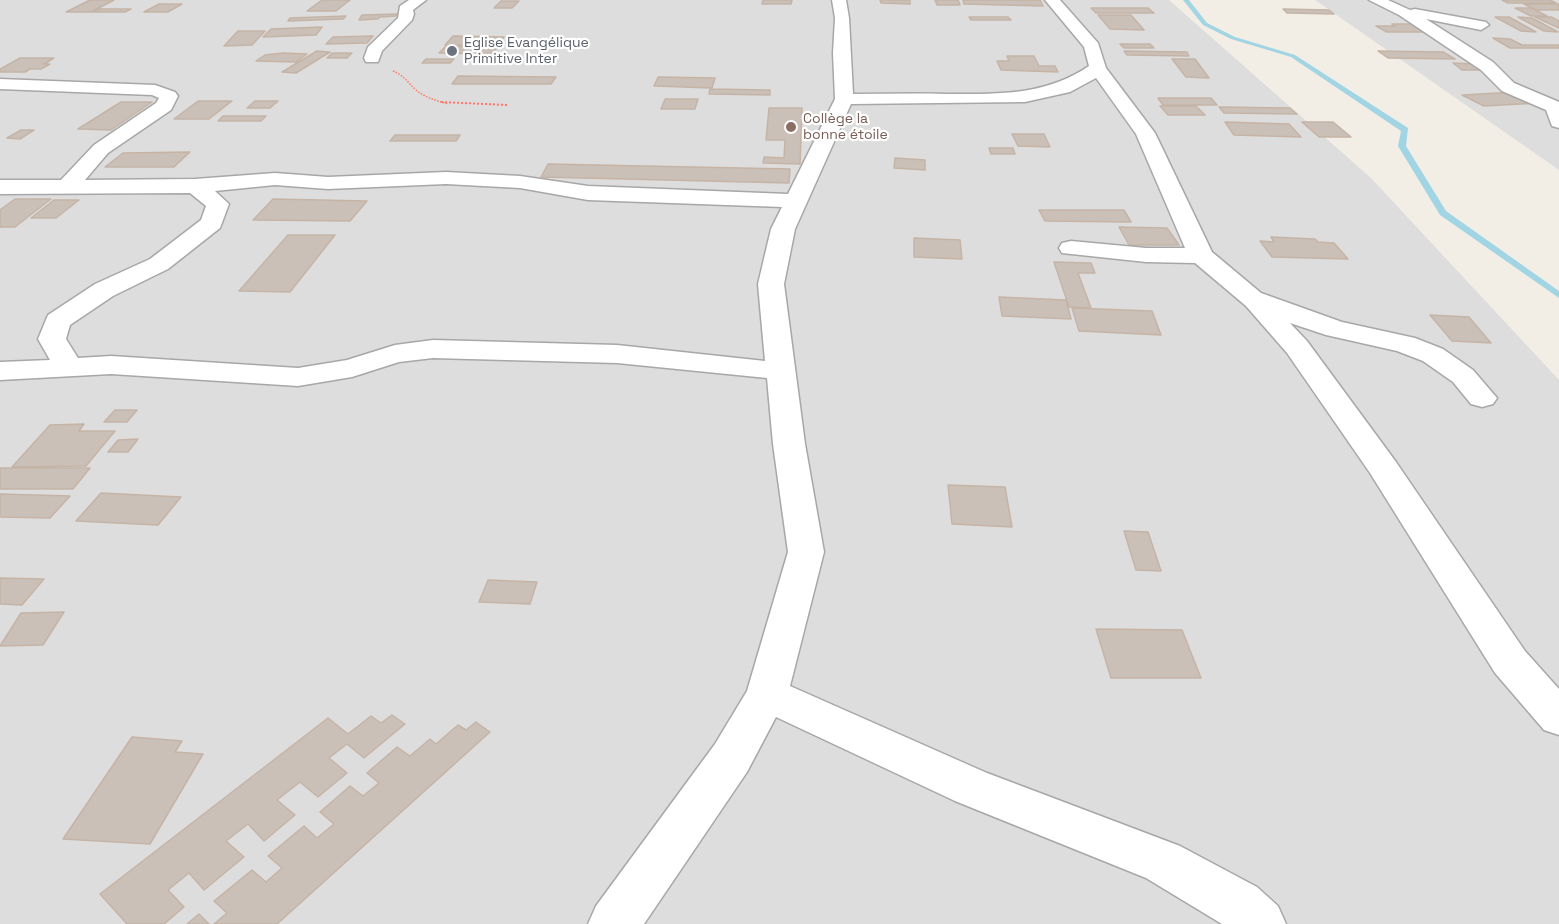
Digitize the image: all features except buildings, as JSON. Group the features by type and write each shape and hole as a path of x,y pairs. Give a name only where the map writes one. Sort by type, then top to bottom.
{"street":[{"path":"372,58 374,50 404,20 408,14 405,9 419,0"},
{"path":"615,924 731,758 767,694 806,552 789,444 771,284 783,229 844,99 841,53 842,18 839,0"},
{"path":"1052,0 1092,46 1098,68 1145,133 1201,256 1252,299 1297,347 1384,469 1510,662 1559,717"},
{"path":"1376,0 1404,12 1487,66 1502,83 1555,107 1559,122"},
{"path":"1404,12 1481,25"},
{"path":"1027,98 1072,86 1084,80 1098,68"},
{"path":"0,84 155,90 169,96 164,106 101,148 67,187"},
{"path":"844,99 1027,98 1093,100 1124,107"},
{"path":"0,188 195,186 275,179 328,183 446,178 520,182 588,193 797,201"},
{"path":"69,367 52,339 58,321 104,290 159,264 212,223 218,204 195,186"},
{"path":"1071,248 1146,255 1201,256"},
{"path":"1252,299 1310,321 1406,344 1433,355 1463,376 1482,398"},
{"path":"0,371 111,365 298,377 352,368 395,354 433,349 617,354 780,370"},
{"path":"767,694 971,787 1163,862 1239,905 1260,924"}],"path":[{"path":"372,58 389,70 405,76 413,90 433,101 455,104 507,105"}],"shaded area":[{"path":"0,0 1169,0 1371,178 1559,380 1559,924 0,924"},
{"path":"1315,0 1559,0 1559,170"}],"waterway":[{"path":"1186,0 1205,24 1233,38 1293,56 1405,130 1402,146 1443,213 1559,295"}],"place":[{"name":"Eglise Evangélique Primitive Inter","path":"452,51"},
{"name":"Collège la bonne étoile","path":"791,127"}]}
